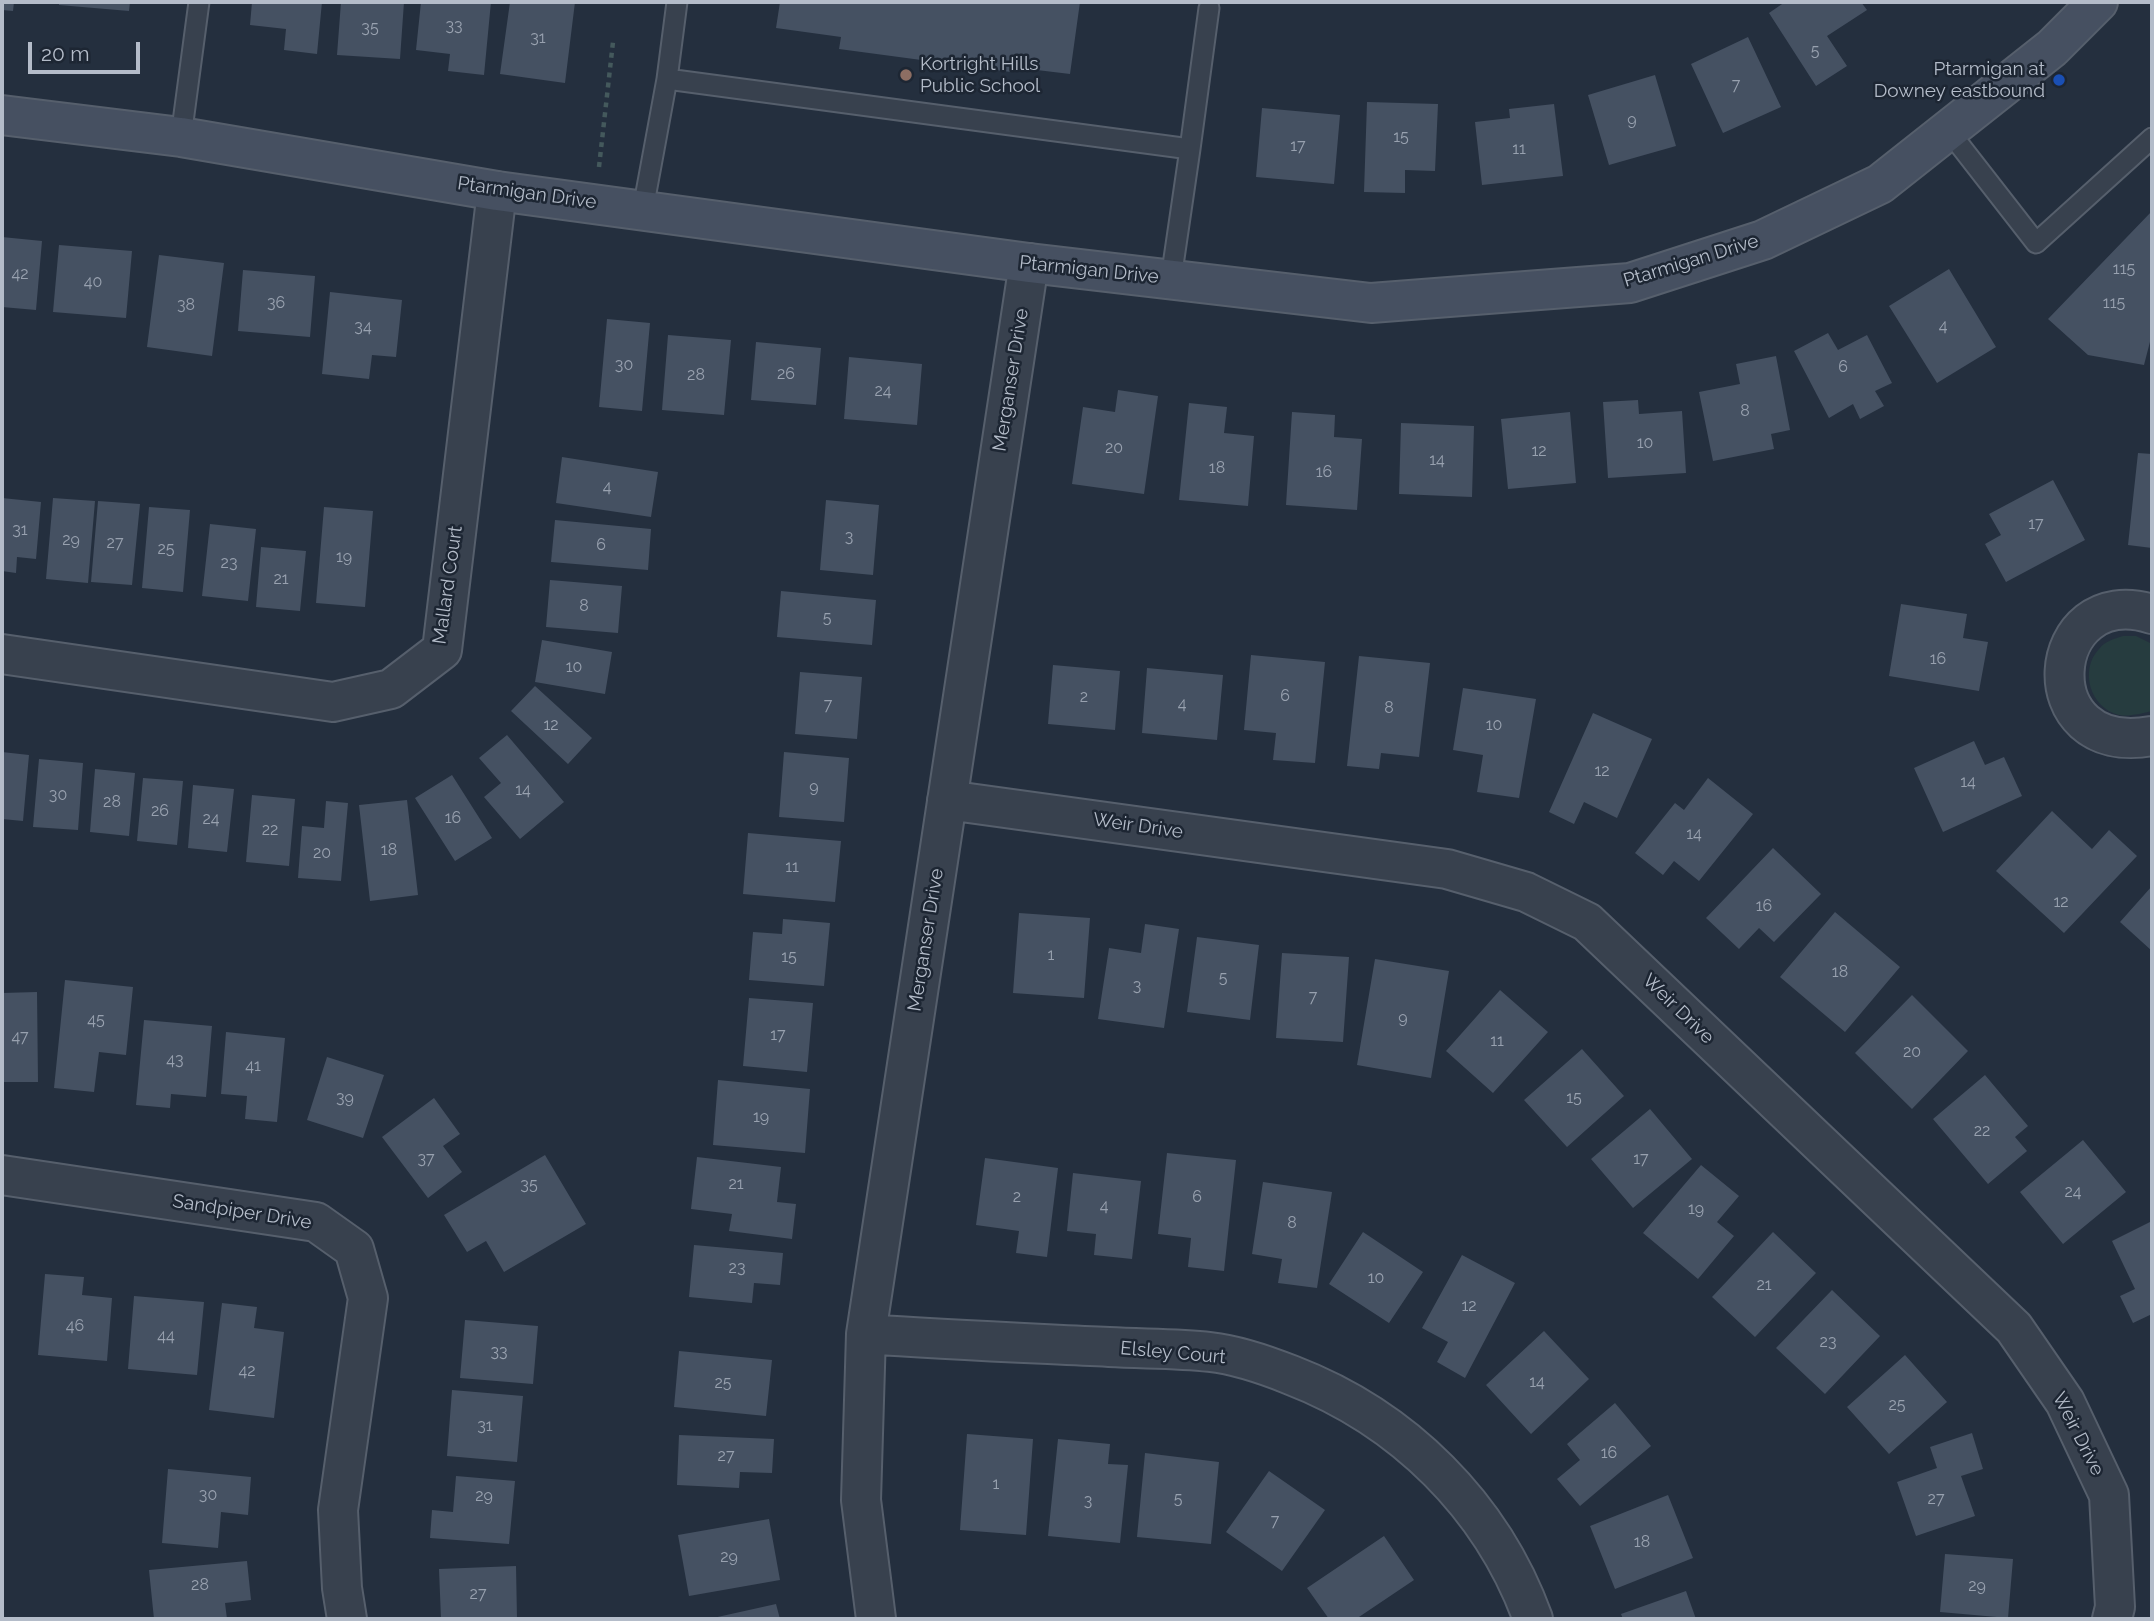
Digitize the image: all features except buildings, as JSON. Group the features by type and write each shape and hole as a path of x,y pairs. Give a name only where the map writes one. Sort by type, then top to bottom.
{"street":[{"name":"Ptarmigan Drive","path":"2,114 181,137 497,191 1029,263 1371,303 1630,283 1763,240 1880,184 2052,48 2098,2"},
{"name":"Mallard Court","path":"2,654 332,702 391,689 442,650 497,191"},
{"name":"Merganser Drive","path":"876,1619 861,1500 866,1334 1029,263"},
{"path":"2152,614 2119,609 2100,615 2083,627 2070,643 2064,663 2064,684 2070,704 2082,720 2099,732 2119,738 2152,736"},
{"name":"Weir Drive","path":"947,800 1447,869 1526,892 1587,922 2014,1328 2065,1402 2109,1495 2115,1607 2112,1619"},
{"name":"Sandpiper Drive","path":"2,1175 316,1222 354,1249 368,1298 338,1510 342,1588 347,1619"},
{"name":"Elsley Court","path":"866,1334 1212,1352 1268,1366 1322,1387 1370,1413 1404,1438 1450,1482 1470,1505 1505,1557 1533,1619"}],"lane":[{"path":"181,137 199,2"},
{"path":"643,209 667,79 677,2"},
{"path":"1171,279 1209,8"},
{"path":"667,79 1191,149"},
{"path":"1948,130 2036,243 2152,138"}],"path":[{"path":"594,203 613,42"}],"green space":[{"path":"2123,636 2136,636 2152,644 2152,711 2119,715 2101,705 2091,687 2089,677 2093,658 2104,644"}],"place":[{"name":"Kortright Hills Public School","path":"906,75"},
{"name":"Ptarmigan at Downey eastbound","path":"2059,80"}]}
